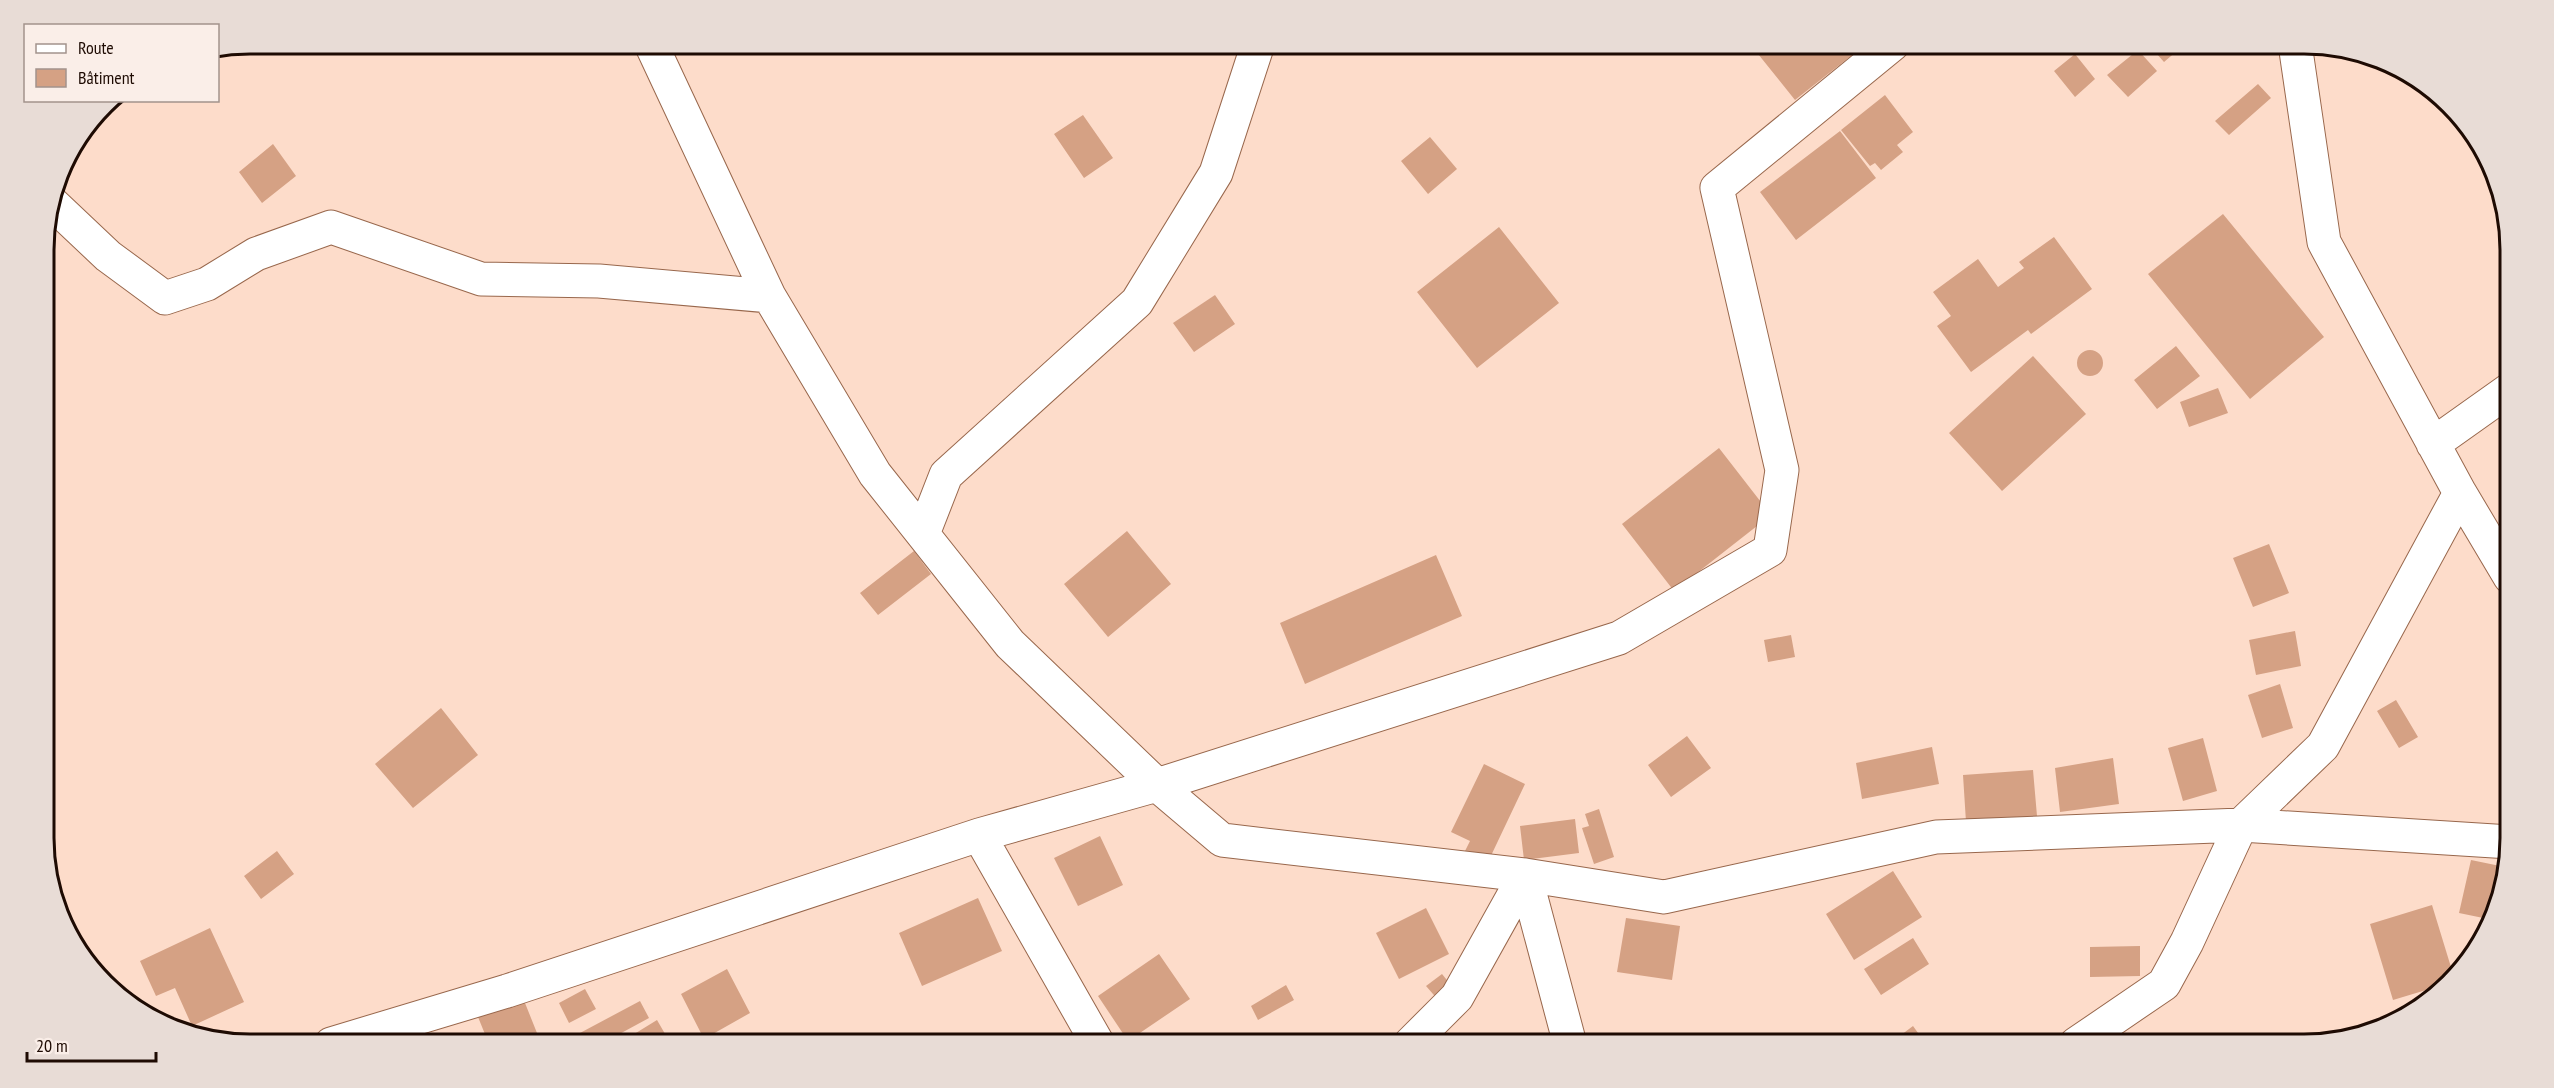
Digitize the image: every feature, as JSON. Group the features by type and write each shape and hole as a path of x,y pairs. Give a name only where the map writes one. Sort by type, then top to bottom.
{"street":[{"path":"656,54 769,296 875,474 1011,644 1157,785 1222,840 1525,874 1664,897 1936,837 2241,825 2500,841"},
{"path":"923,534 946,475 1137,302 1216,172 1255,54"},
{"path":"391,1034 507,992 979,835 1157,785 1619,638 1770,550 1782,470 1717,188 1881,54"},
{"path":"2296,54 2324,242 2460,493 2500,560"},
{"path":"58,210 108,256 165,298 207,284 256,254 331,228 481,279 599,281 769,296"},
{"path":"2433,444 2500,396"},
{"path":"2091,1034 2164,984 2187,942 2241,825 2323,746 2460,493"},
{"path":"979,835 1092,1034"},
{"path":"1420,1034 1457,997 1525,874"},
{"path":"1525,874 1567,1034"}],"building":[{"path":"1758,54 1853,54 1795,100"},
{"path":"2075,54 2095,79 2075,97 2054,71"},
{"path":"2133,54 2142,54 2157,71 2128,97 2107,75"},
{"path":"2157,54 2173,54 2164,62"},
{"path":"2258,84 2271,98 2229,135 2215,121"},
{"path":"1885,95 1913,132 1897,145 1903,152 1881,170 1875,163 1870,166 1841,130"},
{"path":"1083,115 1113,158 1084,178 1054,134"},
{"path":"1840,131 1876,178 1796,240 1760,192"},
{"path":"1430,137 1457,169 1428,194 1401,161"},
{"path":"273,144 296,176 262,203 239,172"},
{"path":"2223,214 2324,337 2250,399 2148,274"},
{"path":"1499,227 1559,303 1477,368 1417,292"},
{"path":"2054,237 2092,289 2031,334 2028,330 1971,372 1937,326 1951,316 1933,292 1978,259 1998,287 2024,268 2019,262"},
{"path":"1215,295 1235,324 1194,352 1173,323"},
{"path":"2176,346 2200,376 2157,409 2134,380"},
{"path":"2090,350 2099,354 2103,363 2099,372 2090,376 2081,372 2077,363 2081,354"},
{"path":"2033,356 2086,414 2002,491 1949,433"},
{"path":"2218,388 2228,413 2189,427 2180,402"},
{"path":"1719,448 1771,515 1674,591 1622,524"},
{"path":"1127,531 1171,584 1108,637 1064,584"},
{"path":"2269,544 2289,593 2253,607 2233,558"},
{"path":"914,551 931,574 878,615 860,593"},
{"path":"1436,555 1462,616 1305,684 1280,623"},
{"path":"2295,631 2301,666 2256,675 2249,640"},
{"path":"1791,635 1795,657 1768,662 1764,640"},
{"path":"2280,684 2293,728 2262,738 2248,695"},
{"path":"2396,700 2418,737 2399,748 2377,711"},
{"path":"441,708 478,755 413,808 375,764"},
{"path":"1687,736 1711,768 1671,797 1648,765"},
{"path":"2203,738 2217,791 2183,801 2168,748"},
{"path":"1932,747 1939,784 1862,799 1856,763"},
{"path":"2113,758 2119,804 2060,812 2055,768"},
{"path":"1484,764 1525,784 1488,862 1465,851 1470,841 1451,832"},
{"path":"2033,770 2037,816 1966,822 1963,775"},
{"path":"1599,809 1614,857 1594,864 1582,828 1589,826 1585,814"},
{"path":"1575,819 1579,853 1524,860 1520,826"},
{"path":"1100,836 1123,885 1078,906 1054,858"},
{"path":"277,851 294,874 261,899 244,876"},
{"path":"2471,860 2498,866 2490,901 2483,918 2459,913"},
{"path":"1893,871 1922,917 1854,960 1826,914"},
{"path":"978,898 1002,951 922,986 899,933"},
{"path":"2432,905 2451,967 2427,990 2393,1000 2370,924"},
{"path":"1426,908 1449,954 1399,979 1376,933"},
{"path":"1626,918 1680,926 1672,980 1617,972"},
{"path":"210,928 244,1002 191,1024 175,988 156,996 140,961"},
{"path":"1913,938 1929,964 1881,995 1864,969"},
{"path":"2140,946 2140,976 2090,977 2090,947"},
{"path":"1159,954 1190,999 1138,1034 1123,1034 1098,996"},
{"path":"727,969 750,1013 713,1034 701,1034 681,994"},
{"path":"1442,974 1455,990 1440,1002 1426,986"},
{"path":"1286,985 1294,1000 1258,1020 1251,1006"},
{"path":"585,989 596,1009 569,1023 559,1003"},
{"path":"523,998 537,1034 485,1034 478,1017"},
{"path":"640,1001 649,1018 619,1034 580,1033"},
{"path":"657,1020 665,1034 634,1034"},
{"path":"1913,1026 1919,1034 1902,1034"}]}
